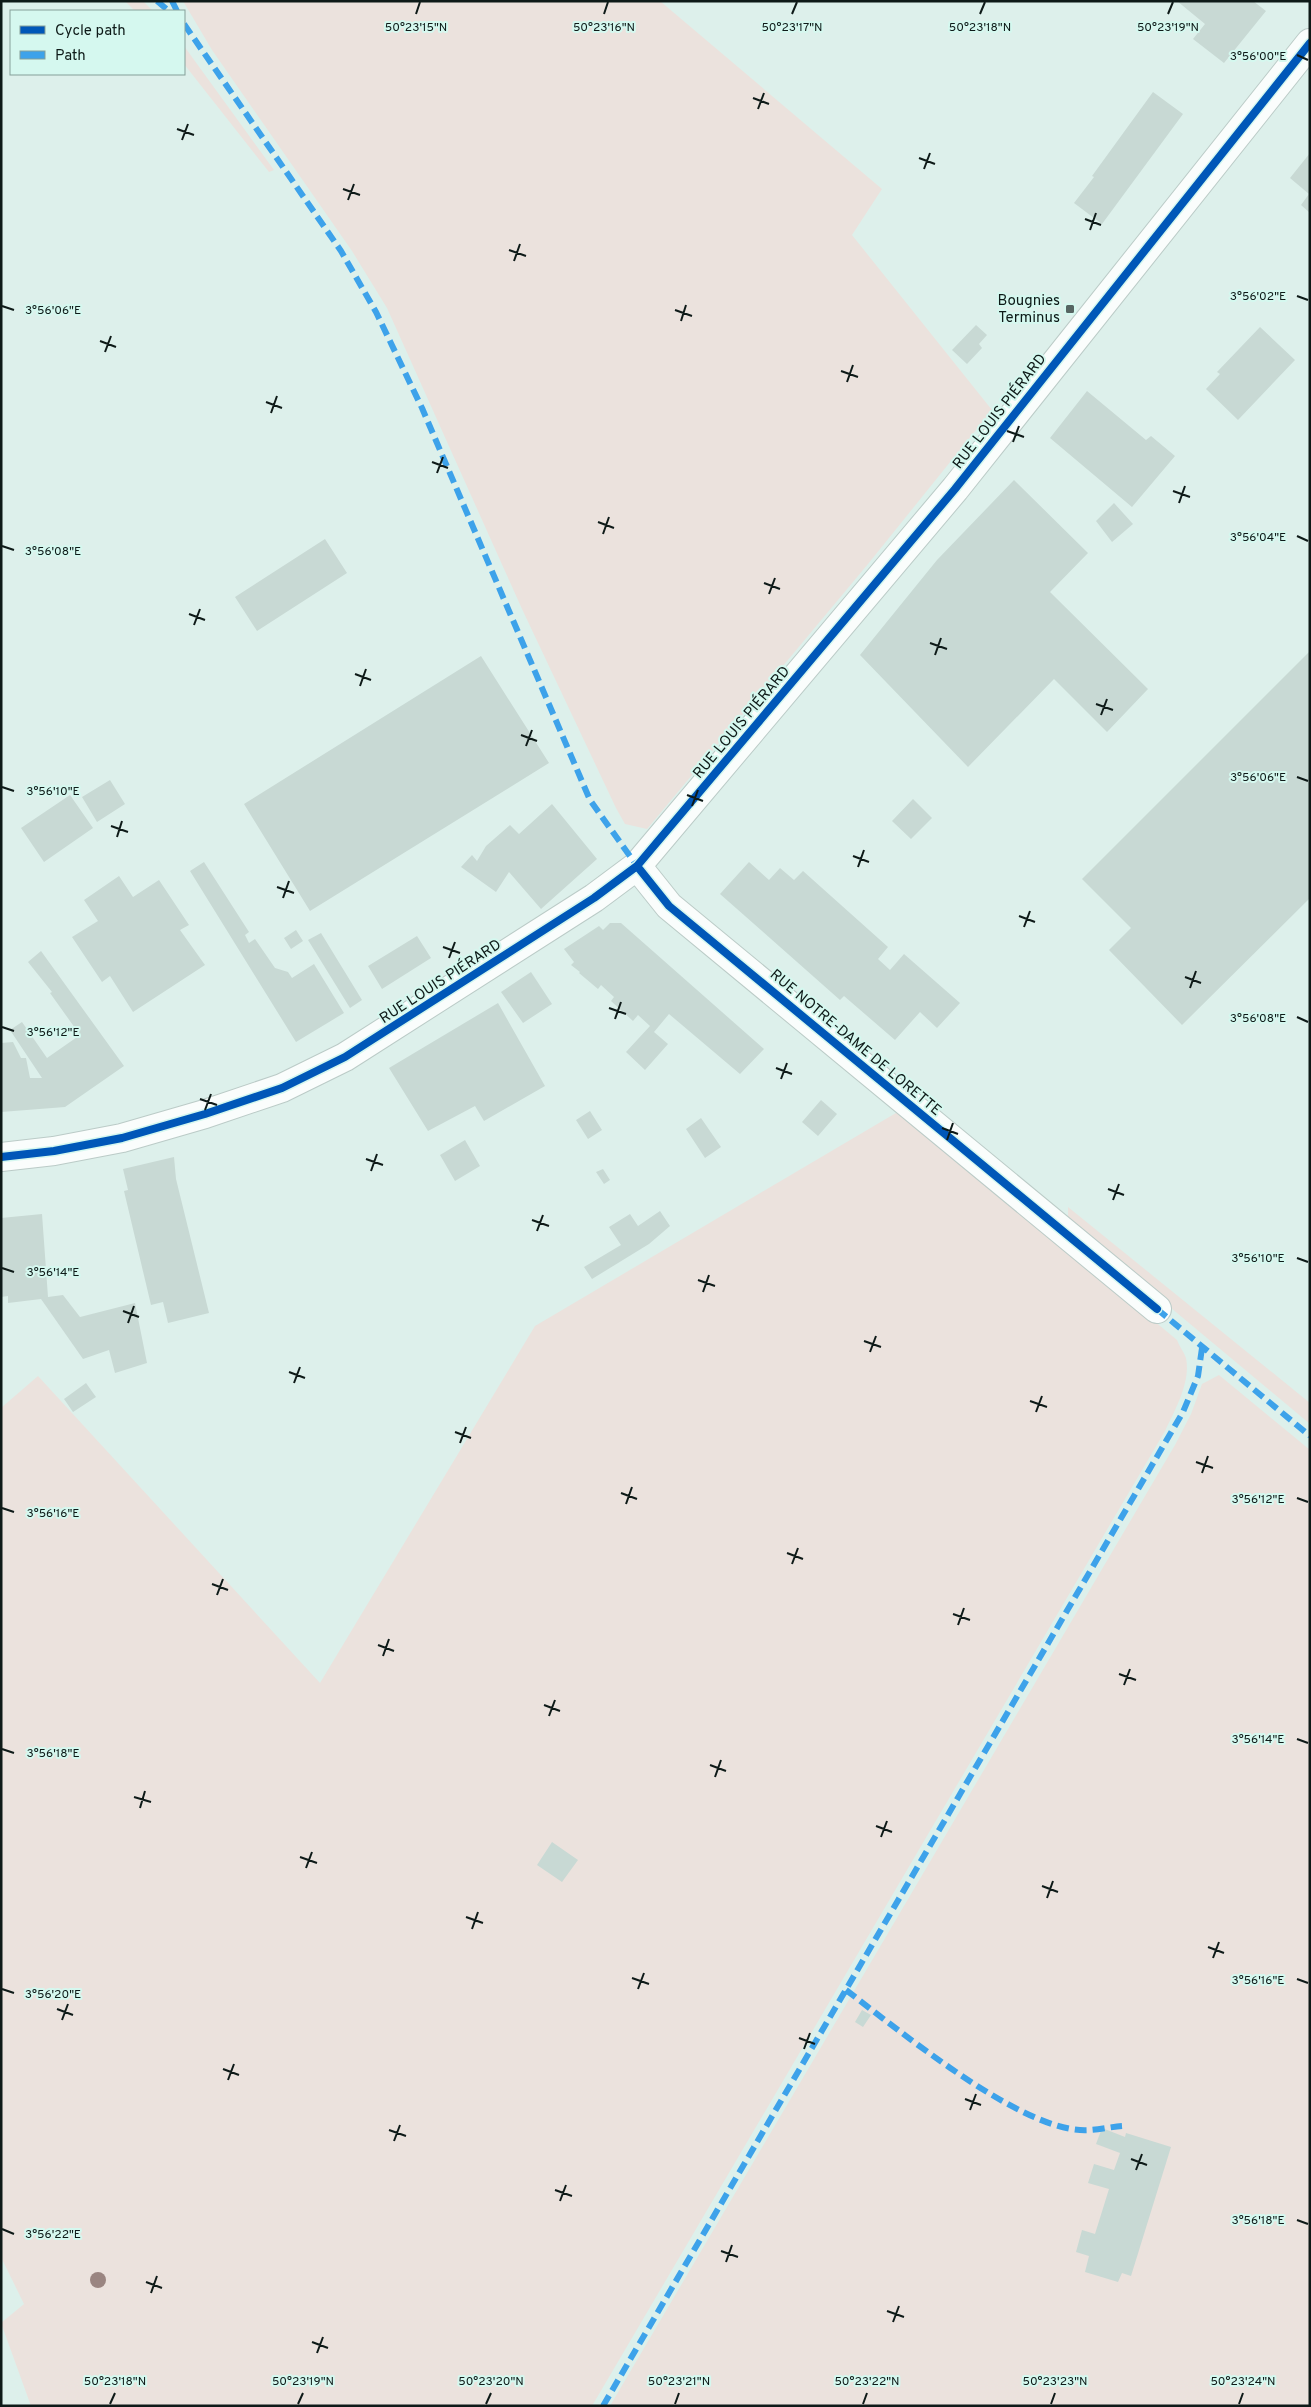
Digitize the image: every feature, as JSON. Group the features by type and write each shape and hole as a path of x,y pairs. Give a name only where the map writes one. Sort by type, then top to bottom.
{"street":[{"name":"RUE LOUIS PIÉRARD","path":"1,1157 54,1151 122,1138 205,1114 282,1088 345,1057 594,898 637,866 955,489 1310,43"},
{"name":"RUE NOTRE-DAME DE LORETTE","path":"637,866 669,906 1157,1309"}],"shaded area":[{"path":"125,1 143,1 152,10 134,10"},
{"path":"183,1 660,1 882,189 852,235 992,410 868,564 647,829 625,824 616,808 522,609 387,308 352,251 212,50"},
{"path":"185,47 274,170 269,172 185,65"},
{"path":"901,1110 1177,1340 1186,1358 1187,1367 1184,1386 1165,1431 592,2406 31,2406 1,2323 24,2304 1,2257 1,1408 38,1376 320,1683 535,1326"},
{"path":"1068,1207 1310,1403 1310,1424 1068,1222"},
{"path":"1219,1375 1310,1450 1310,2406 610,2406 1175,1445 1191,1414 1202,1384"}],"building":[{"path":"1177,1 1253,1 1266,11 1224,63 1193,39 1205,24"},
{"path":"1153,92 1183,114 1102,224 1074,203"},
{"path":"1310,153 1310,213 1301,205 1309,194 1290,178"},
{"path":"976,325 987,335 979,344 982,348 967,364 952,350"},
{"path":"1260,327 1295,360 1238,420 1206,389 1220,374 1217,372"},
{"path":"1087,391 1146,440 1151,436 1175,456 1132,507 1050,438"},
{"path":"1014,480 1088,553 1050,592 1148,689 1107,732 1054,679 968,767 860,655 937,560"},
{"path":"1114,503 1133,524 1112,542 1096,521"},
{"path":"325,539 347,573 257,631 235,597"},
{"path":"1310,651 1310,898 1182,1025 1109,950 1131,928 1082,879"},
{"path":"481,656 549,763 310,911 244,804"},
{"path":"110,780 125,804 97,822 82,797"},
{"path":"70,795 93,828 44,862 21,828"},
{"path":"913,799 932,818 911,839 892,821"},
{"path":"552,804 597,859 541,909 509,872 496,892 461,867 472,855 477,861 486,846 510,825 519,834"},
{"path":"204,862 249,932 245,935 249,943 255,939 275,968 288,972 292,978 314,964 344,1013 296,1042 190,871"},
{"path":"749,862 769,880 780,868 794,880 803,871 888,947 878,959 890,970 904,954 960,1003 937,1028 920,1012 895,1040 844,996 840,1000 720,894"},
{"path":"119,876 133,897 159,880 189,925 180,930 205,965 133,1012 110,976 102,982 72,937 98,921 84,900"},
{"path":"610,923 621,923 764,1049 740,1074 669,1014 654,1032 668,1044 645,1070 626,1052 650,1026 638,1015 633,1021 611,1001 614,997 601,985 598,989 579,973 571,965 574,962 564,949 599,926 603,930"},
{"path":"296,930 303,941 291,949 284,938"},
{"path":"321,933 362,1000 350,1008 308,940"},
{"path":"417,936 431,958 382,989 368,966"},
{"path":"41,951 124,1066 65,1107 1,1112 1,1043 13,1042 21,1058 26,1058 30,1078 42,1078 10,1030 22,1022 47,1058 80,1035 50,993 52,992 28,962"},
{"path":"531,972 552,1004 523,1023 501,992"},
{"path":"498,1003 545,1086 484,1121 475,1106 428,1131 389,1068"},
{"path":"821,1100 837,1114 818,1136 802,1122"},
{"path":"590,1111 602,1130 588,1139 576,1120"},
{"path":"701,1118 721,1147 705,1158 686,1129"},
{"path":"465,1140 480,1166 455,1181 440,1155"},
{"path":"174,1157 176,1179 209,1313 168,1323 163,1302 151,1305 124,1191 128,1190 123,1169"},
{"path":"603,1169 610,1180 604,1184 596,1172"},
{"path":"660,1211 670,1226 649,1244 592,1279 584,1267 621,1245 609,1227 630,1214 638,1226"},
{"path":"42,1214 48,1297 63,1295 80,1317 135,1303 147,1363 115,1373 109,1350 83,1359 41,1299 8,1303 8,1296 1,1297 1,1218"},
{"path":"86,1383 96,1397 73,1412 64,1399"},
{"path":"552,1842 578,1860 562,1882 537,1865"},
{"path":"862,2010 871,2015 863,2027 855,2022"},
{"path":"1102,2128 1125,2137 1126,2133 1171,2147 1131,2276 1122,2273 1118,2282 1085,2272 1089,2256 1076,2252 1082,2230 1095,2234 1109,2189 1088,2183 1094,2164 1114,2170 1120,2153 1096,2144"}],"marked path":[{"path":"157,1 168,10"},
{"path":"172,1 176,10"},
{"path":"185,25 341,251 376,312 422,408 590,800 637,866"},
{"path":"1157,1309 1310,1436"},
{"path":"603,2406 1183,1412 1198,1376 1202,1348"},
{"path":"846,1990 959,2074 1024,2112 1053,2125 1080,2130 1122,2126"}],"cycle path":[{"path":"1,1157 54,1151 122,1138 205,1114 282,1088 345,1057 594,898 637,866 955,489 1310,43"},
{"path":"637,866 669,906 1157,1309"}],"place":[{"name":"Bougnies Terminus","path":"1070,309"}]}
